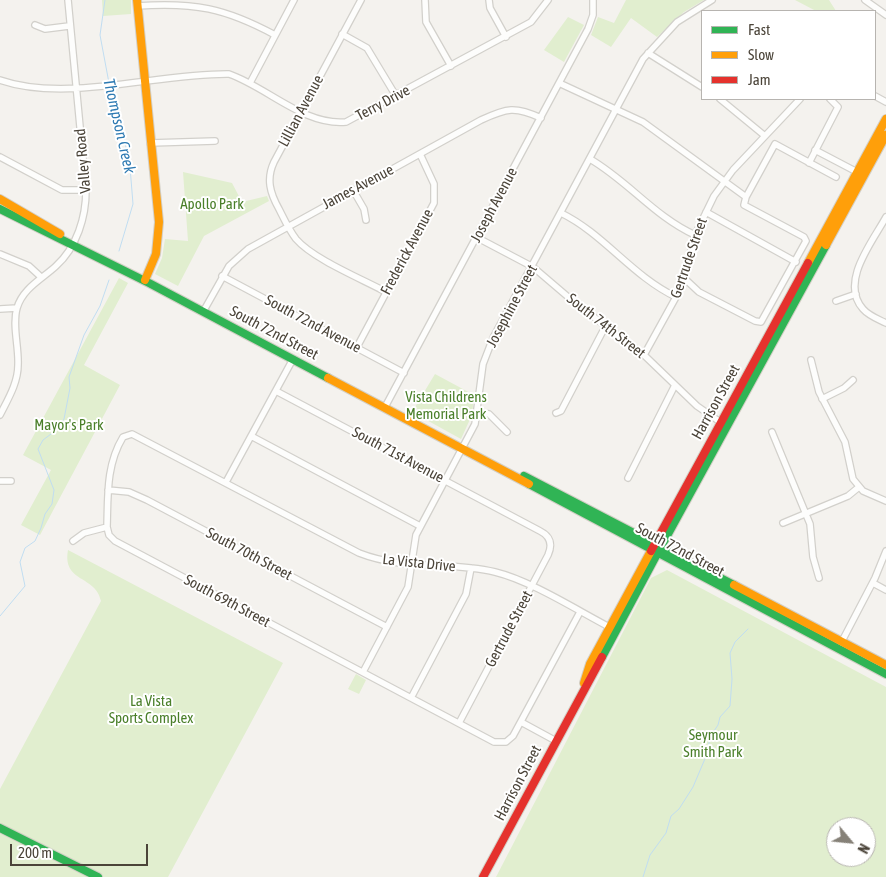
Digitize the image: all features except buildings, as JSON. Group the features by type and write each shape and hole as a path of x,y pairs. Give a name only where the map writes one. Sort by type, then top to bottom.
{"main road":[{"path":"137,3 159,222 159,242 154,264 145,280"},
{"name":"Harrison Street","path":"724,425 886,119"},
{"name":"Harrison Street","path":"483,877 656,549 886,135"},
{"name":"South 72nd Street","path":"0,199 58,232 72,243"},
{"name":"South 72nd Street","path":"0,209 145,280 840,645 886,665"},
{"name":"South 72nd Street","path":"840,645 886,674"},
{"path":"0,828 98,877"}],"street":[{"name":"Valley Road","path":"17,308 26,292 59,262 72,243 83,220 86,190 68,0"},
{"path":"250,83 294,0"},
{"name":"Lillian Avenue","path":"361,0 270,174 271,193 297,239 314,254 386,292"},
{"path":"425,0 426,22 451,66"},
{"path":"489,0 490,8 506,37"},
{"name":"Terry Drive","path":"1,83 33,87 76,88 229,74 324,122 346,122 531,22 548,0"},
{"name":"Joseph Avenue","path":"385,407 588,29 593,15 593,0"},
{"name":"Josephine Street","path":"363,672 406,591 413,543 420,526 475,424 481,379 488,349 648,53 676,22 712,0"},
{"path":"865,0 886,15"},
{"path":"137,3 202,6 238,16 275,35"},
{"path":"35,25 46,29 69,26"},
{"path":"342,34 367,48 396,96"},
{"path":"648,53 701,85"},
{"path":"559,84 643,122 746,197"},
{"path":"721,100 765,136"},
{"name":"Gertrude Street","path":"644,356 676,297 684,278 695,236 706,212 725,181 799,100"},
{"path":"808,163 838,107 831,100"},
{"name":"James Avenue","path":"203,312 229,266 248,249 288,225 481,120 502,111 524,110 541,118"},
{"path":"150,143 215,141"},
{"path":"684,278 699,292 755,321 761,322 806,243 804,237 744,205 746,197 775,144 836,177"},
{"path":"816,150 857,172"},
{"name":"Frederick Avenue","path":"357,347 434,203 434,184 420,154"},
{"path":"0,157 62,190 86,190"},
{"path":"590,159 619,178 664,218 695,236"},
{"path":"353,190 364,209 366,220"},
{"path":"561,212 589,230 647,281 676,297"},
{"path":"706,212 796,262"},
{"path":"886,217 857,270 854,281 856,294 864,310 886,323"},
{"name":"South 74th Street","path":"476,237 532,267 605,327 644,356 697,406 724,425"},
{"path":"0,254 29,266 41,277"},
{"name":"South 72nd Avenue","path":"222,276 404,373"},
{"path":"836,301 856,294"},
{"path":"0,309 17,308 18,367 13,390 0,415"},
{"path":"556,413 561,410 605,327"},
{"path":"226,482 293,359"},
{"path":"811,360 815,380 822,399 842,433 851,475 859,487 886,502"},
{"path":"822,399 844,388 853,380"},
{"path":"628,478 675,385"},
{"name":"South 71st Avenue","path":"276,390 519,520"},
{"path":"478,412 489,414 507,432"},
{"path":"772,432 812,530 813,557 819,578"},
{"name":"La Vista Drive","path":"108,490 114,456 125,435 135,435 359,553 386,562 411,566 471,568 505,574 613,629"},
{"path":"251,436 420,526"},
{"path":"0,481 11,482"},
{"path":"784,523 848,496 859,487"},
{"path":"73,541 84,532 107,528 108,490"},
{"name":"South 70th Street","path":"108,490 129,492 147,500 387,626"},
{"name":"Gertrude Street","path":"459,723 549,552 551,544 546,535 519,520"},
{"name":"South 69th Street","path":"107,528 109,535 117,543 486,738 498,743 506,742 512,738 521,722"},
{"path":"840,645 873,583 886,551"},
{"path":"411,698 466,594 471,568"},
{"path":"873,583 886,590"},
{"path":"556,741 521,722 580,612"}],"green space":[{"path":"102,0 131,0 131,14 103,16"},
{"path":"626,0 704,0 684,12 657,37 631,18 611,47 591,35 598,17 614,23"},
{"path":"795,0 829,0 835,10 814,10"},
{"path":"568,17 584,25 564,62 544,50"},
{"name":"Apollo Park","path":"183,172 232,183 242,202 267,196 269,201 204,236 178,286 155,274 162,258 165,239 188,241"},
{"name":"Mayor's Park","path":"119,278 128,283 84,365 120,385 40,535 21,525 51,470 23,455"},
{"name":"Vista Childrens Memorial Park","path":"435,374 474,395 472,415 461,439 412,412"},
{"name":"La Vista Sports Complex","path":"68,550 283,663 168,877 0,877 0,789 101,601 93,587 74,574 70,568 67,561"},
{"name":"Seymour Smith Park","path":"667,570 886,687 886,877 496,877 651,578"},
{"path":"356,674 366,680 359,694 348,689"}],"waterway":[{"name":"Thompson Creek","path":"105,0 100,35 109,83"},
{"name":"Thompson Creek","path":"109,87 112,109 121,124 130,167 133,204 119,251"},
{"name":"Thompson Creek","path":"0,616 25,586 20,562 25,548 35,541 45,514 52,504 54,490 38,449 43,440 55,431 64,419 70,388 69,377 84,335 100,306 109,280"},
{"path":"643,877 650,855 666,833 671,816 679,809 693,787 707,754 710,737 718,725 720,717 730,706 732,679 730,653 735,642 748,629"}],"traffic: fast":[{"path":"0,209 149,283 328,378"},
{"path":"657,554 826,245"},
{"path":"524,476 734,585"},
{"path":"529,484 886,674"},
{"path":"602,657 657,554"},
{"path":"0,828 98,877"}],"traffic: slow":[{"path":"137,0 159,222 156,254 145,280"},
{"path":"808,263 886,119"},
{"path":"826,245 886,135"},
{"path":"0,199 60,234"},
{"path":"328,378 529,484"},
{"path":"584,683 590,664 651,551"},
{"path":"734,585 886,665"}],"traffic: jam":[{"path":"651,551 808,263"},
{"path":"483,877 602,657"}]}
